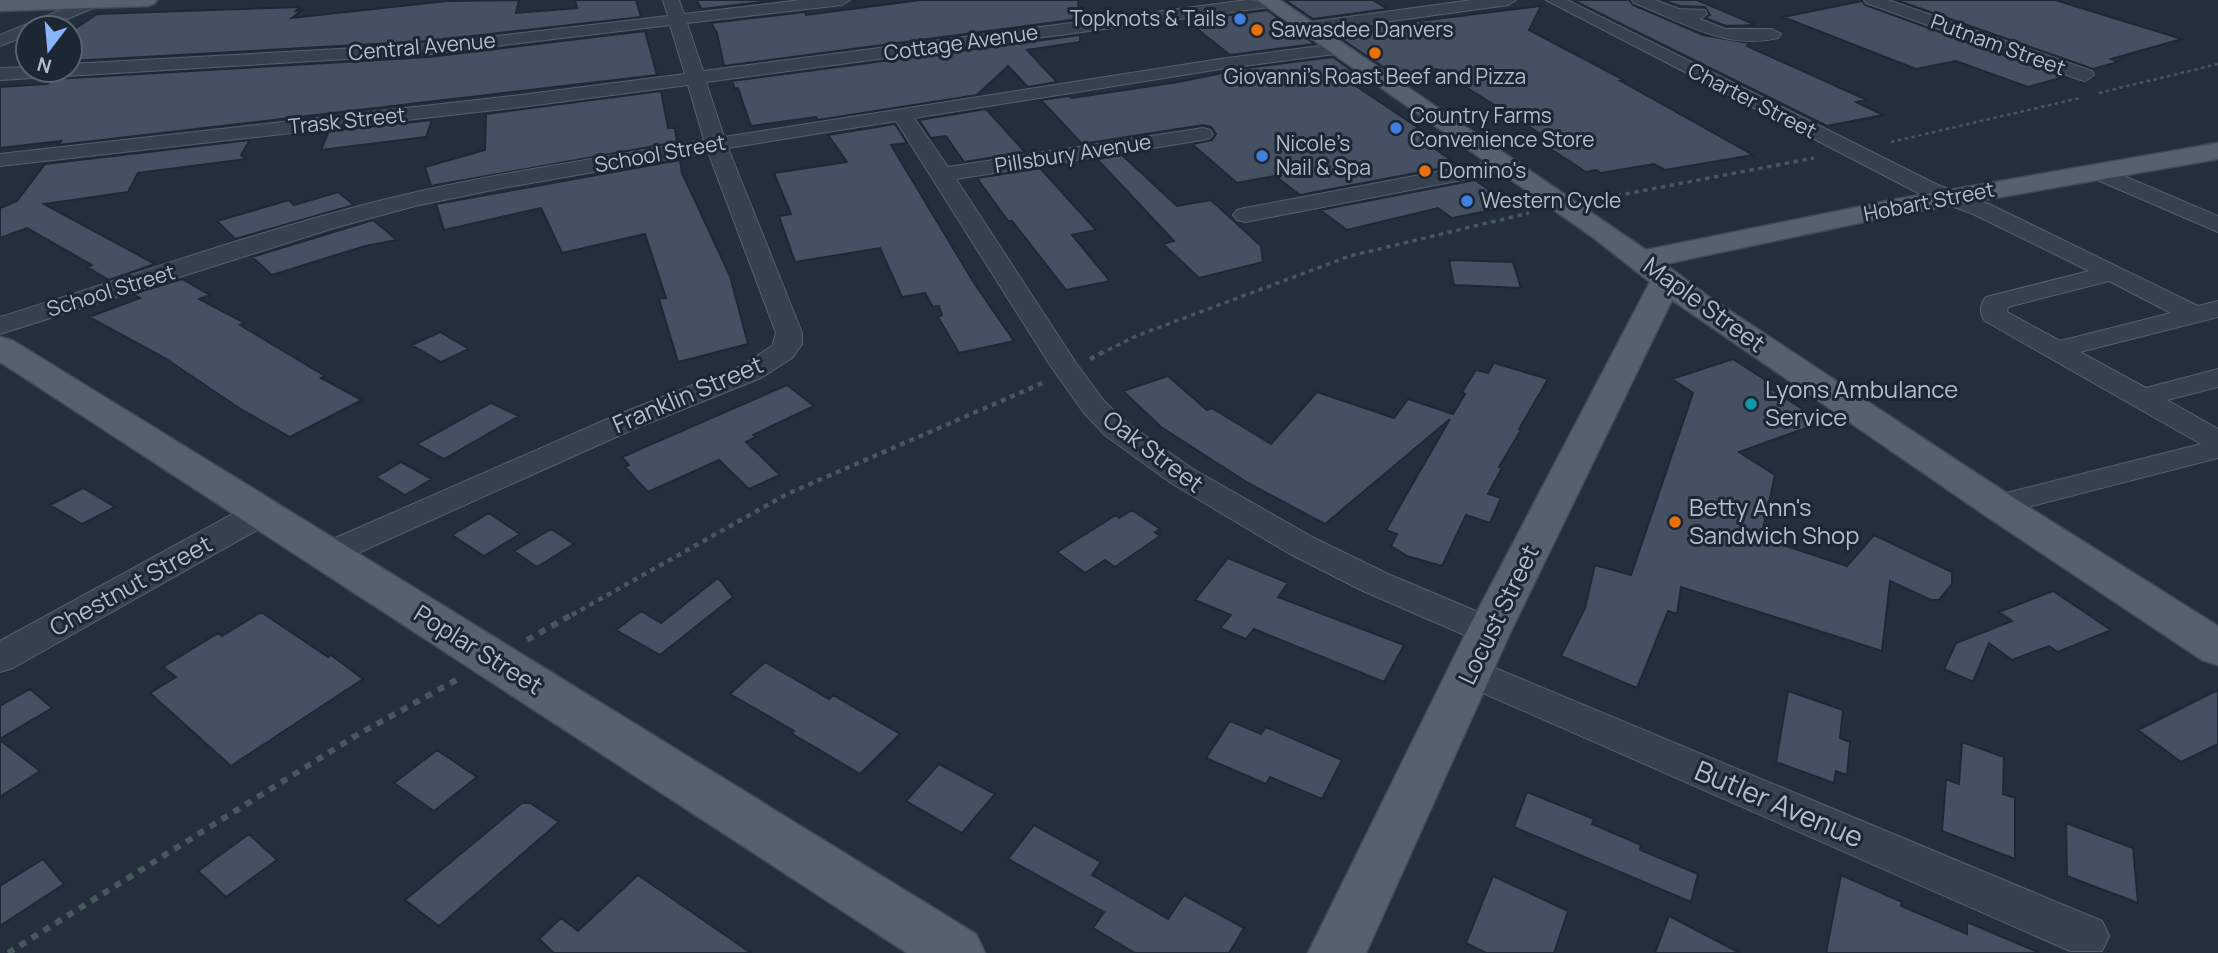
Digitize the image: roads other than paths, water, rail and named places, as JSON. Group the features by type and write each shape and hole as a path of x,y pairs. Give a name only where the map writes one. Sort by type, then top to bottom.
{"main road":[{"path":"0,5 147,0"},
{"name":"Maple Street","path":"1268,1 1653,270 1997,505 2218,648"},
{"name":"Hobart Street","path":"1653,270 1951,197 2218,151"},
{"name":"Locust Street","path":"1337,953 1471,672 1653,270"},
{"name":"Poplar Street","path":"0,347 494,659 938,948"}],"street":[{"name":"Central Avenue","path":"0,74 401,51 674,10 842,0"},
{"path":"1304,28 1508,0"},
{"name":"Charter Street","path":"1554,0 1930,190 1951,197 2112,273 2206,312"},
{"path":"1640,0 1722,35 1741,38 1772,34"},
{"name":"Putnam Street","path":"1872,0 2085,75"},
{"path":"55,14 78,1"},
{"name":"Cottage Avenue","path":"694,79 1268,1"},
{"name":"Franklin Street","path":"329,554 623,423 751,372 782,352 788,344 789,333 716,144 674,10"},
{"path":"1677,14 1713,12"},
{"name":"School Street","path":"0,326 313,227 412,200 502,181 901,114 1335,48"},
{"name":"Trask Street","path":"0,160 421,114 694,79"},
{"name":"Oak Street","path":"901,114 943,174 973,203 1067,371 1096,409 1123,435 1155,459 1220,500 1335,565 1394,593 1489,631"},
{"name":"Pillsbury Avenue","path":"943,174 1203,134"},
{"path":"1245,215 1505,165"},
{"path":"2096,171 2218,225"},
{"path":"2112,273 1996,302 1994,316 2218,441"},
{"path":"2056,350 2206,312"},
{"path":"2143,398 2218,379"},
{"path":"1997,505 2218,449"},
{"name":"Chestnut Street","path":"0,658 261,513"},
{"name":"Butler Avenue","path":"1471,672 2086,936"}],"place":[{"name":"Topknots & Tails","path":"1240,19"},
{"name":"Sawasdee Danvers","path":"1257,30"},
{"name":"Giovanni’s Roast Beef and Pizza","path":"1375,53"},
{"name":"Country Farms Convenience Store","path":"1396,128"},
{"name":"Nicole’s Nail & Spa","path":"1262,156"},
{"name":"Domino's","path":"1425,171"},
{"name":"Western Cycle","path":"1467,201"},
{"name":"Lyons Ambulance Service","path":"1751,404"},
{"name":"Betty Ann's Sandwich Shop","path":"1675,522"}]}
